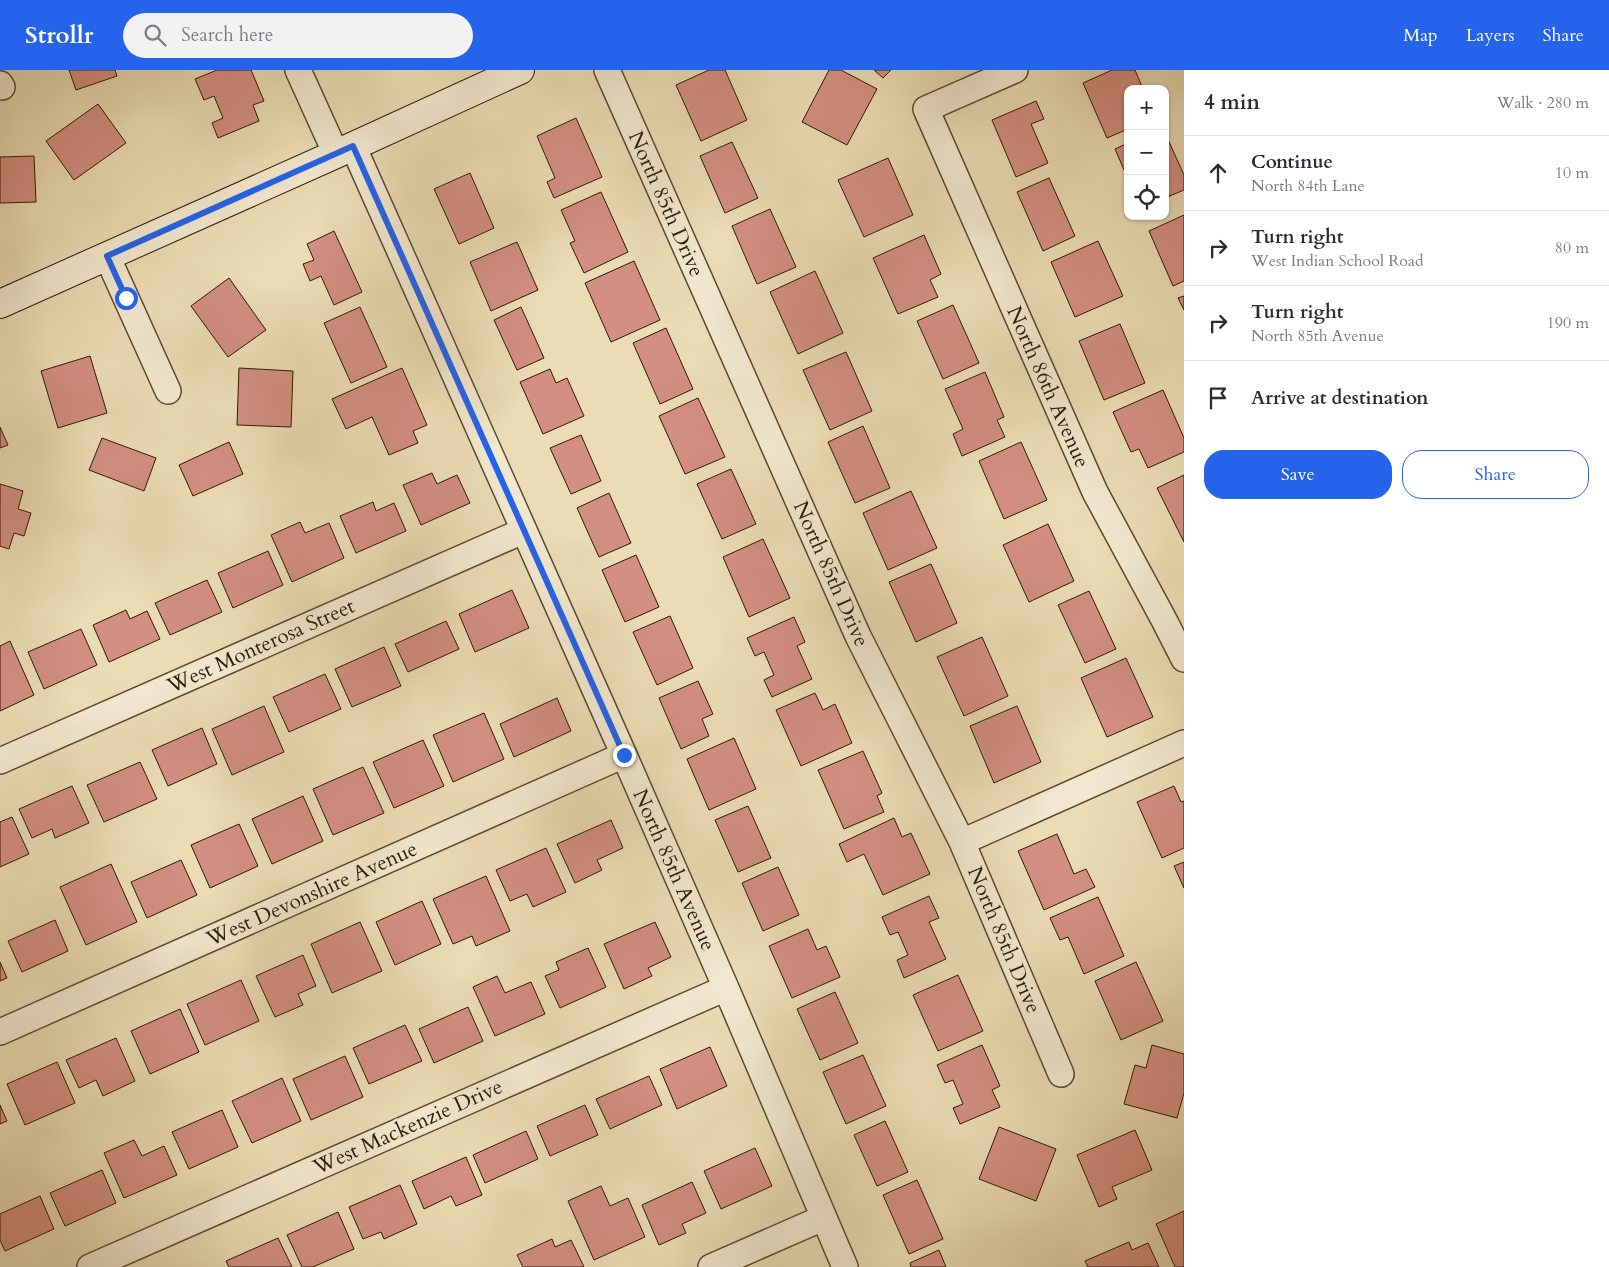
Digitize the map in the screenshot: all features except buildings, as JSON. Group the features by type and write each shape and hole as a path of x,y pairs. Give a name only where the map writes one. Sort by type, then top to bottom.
{"main road":[{"path":"0,304 520,70"}],"street":[{"name":"North 85th Avenue","path":"298,70 345,150 523,531 726,988 845,1267"},
{"name":"North 85th Drive","path":"607,70 858,636 962,842 1061,1074"},
{"name":"North 86th Avenue","path":"1015,70 926,108 1096,492 1184,659"},
{"path":"107,256 168,391"},
{"name":"West Monterosa Street","path":"0,761 523,531"},
{"path":"962,842 1184,742"},
{"name":"West Devonshire Avenue","path":"0,1032 624,755"},
{"name":"West Mackenzie Drive","path":"90,1267 726,988"},
{"path":"711,1267 823,1218"}],"route":[{"path":"126,298 107,256 353,146 624,755"}]}
